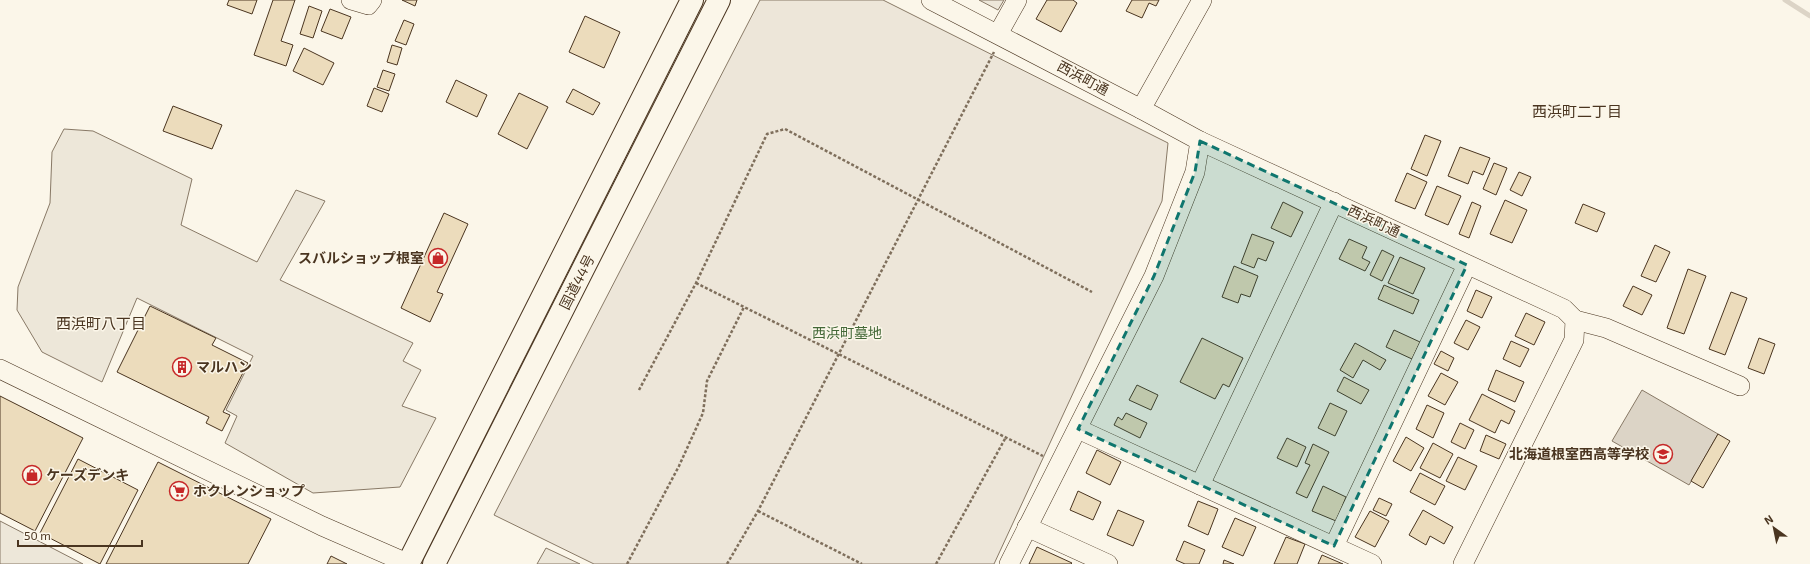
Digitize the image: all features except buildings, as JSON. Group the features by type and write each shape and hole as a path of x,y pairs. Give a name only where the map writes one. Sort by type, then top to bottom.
{"highway":[{"name":"国道44号","path":"408,564 692,0"},
{"name":"国道44号","path":"434,564 719,0"}],"street":[{"path":"351,0 368,5 372,0"},
{"name":"西浜町通","path":"932,0 1200,141 1564,309 1575,320"},
{"path":"1000,35 1017,0"},
{"path":"1141,109 1202,0"},
{"path":"1009,564 1154,276 1195,172 1200,141"},
{"path":"1200,484 1334,202"},
{"path":"1334,546 1466,265"},
{"path":"1463,564 1574,340 1575,320 1606,328 1740,386"},
{"path":"0,369 322,526 408,564"},
{"path":"1078,429 1372,564"},
{"path":"1027,527 1108,564"}],"path":[{"path":"727,564 758,511 919,200 1000,35"},
{"path":"639,390 696,283 767,134 785,129 1092,292"},
{"path":"696,283 1059,464"},
{"path":"627,564 679,466 703,413 707,381 744,307"},
{"path":"936,564 1006,437"},
{"path":"758,511 862,564"}],"highlighted area":[{"path":"1200,141 1467,265 1334,546 1078,429 1154,276 1195,172"}],"green space":[{"name":"西浜町墓地","path":"760,0 883,0 1168,143 1162,201 994,564 594,564 494,515"}],"shaded area":[{"path":"979,0 1004,0 998,10"},
{"path":"64,129 93,131 192,179 181,225 257,262 296,190 325,201 280,280 413,343 403,361 421,370 402,406 436,418 400,487 313,493 225,443 237,416 226,410 253,356 137,298 102,382 42,352 17,310 18,287 50,203 52,152"},
{"path":"1642,390 1718,434 1689,485 1612,441"},
{"path":"0,521 83,564 0,564"},
{"path":"546,548 580,564 537,564"}],"waterway":[{"path":"1785,0 1810,16"}],"place":[{"name":"スバルショップ根室","path":"438,258"},
{"name":"マルハン","path":"182,367"},
{"name":"北海道根室西高等学校","path":"1663,454"},
{"name":"ケーズデンキ","path":"32,475"},
{"name":"ホクレンショップ","path":"179,491"}],"district":[{"name":"西浜町二丁目","path":"1577,112"},
{"name":"西浜町八丁目","path":"101,324"}]}
